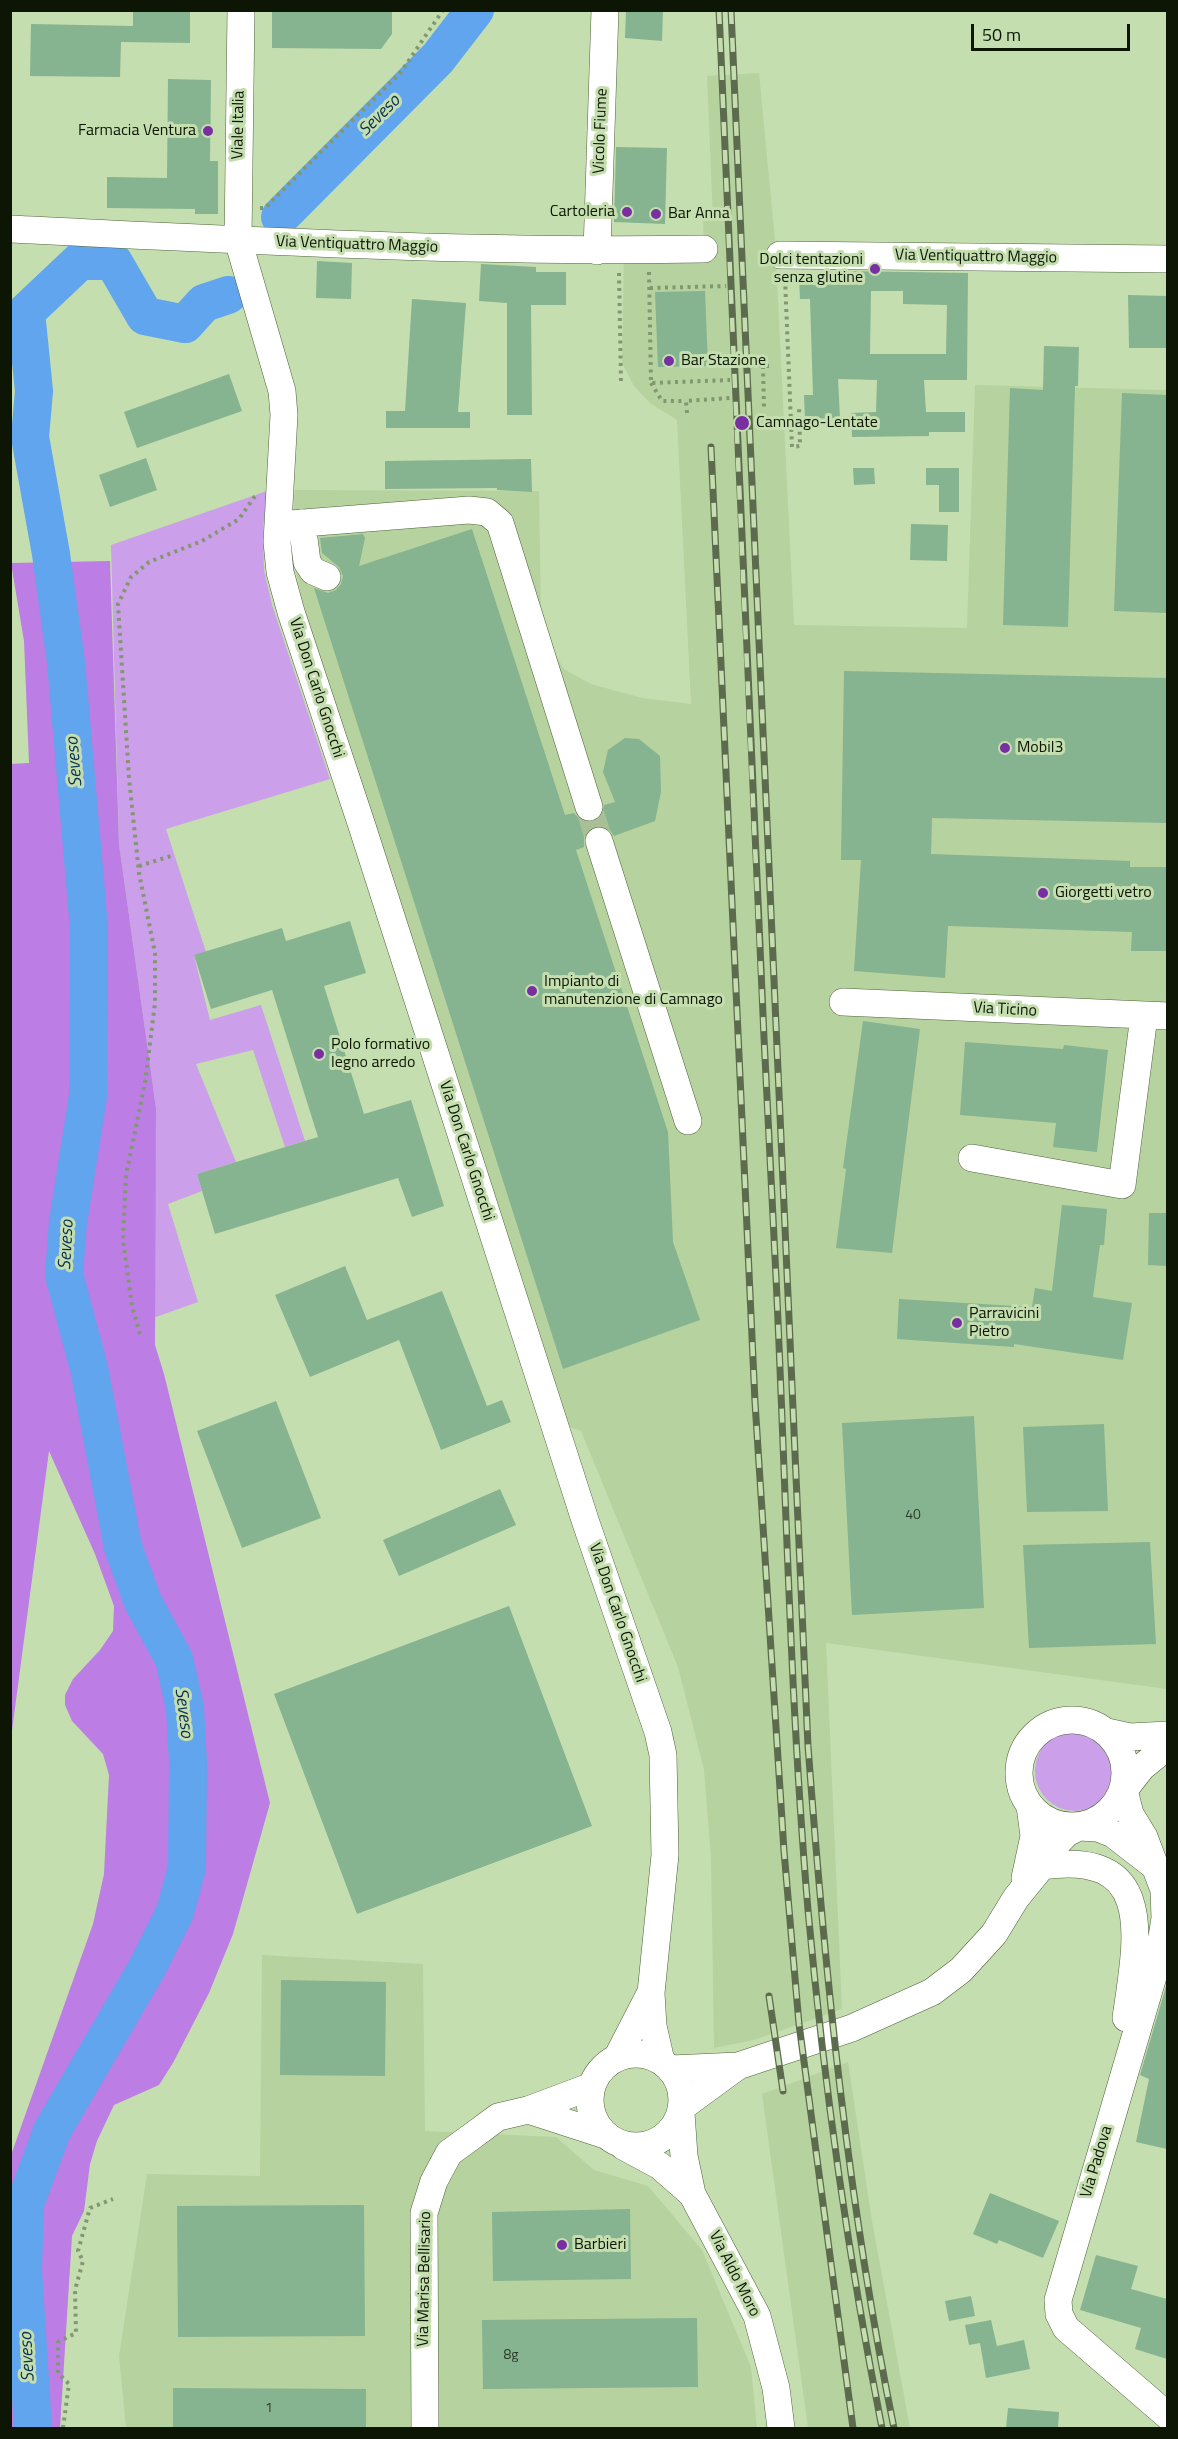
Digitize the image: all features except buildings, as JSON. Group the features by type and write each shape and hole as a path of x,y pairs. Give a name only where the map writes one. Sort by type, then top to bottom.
{"street":[{"name":"Viale Italia","path":"238,240 241,10"},
{"name":"Vicolo Fiume","path":"597,251 605,10"},
{"name":"Via Ventiquattro Maggio","path":"10,229 341,246 597,251 704,249"},
{"name":"Via Don Carlo Gnocchi","path":"238,240 282,391 290,524 277,542 280,572 291,612 586,1523 658,1732 663,1755 665,1855 651,1993"},
{"name":"Via Ventiquattro Maggio","path":"782,254 1167,259"},
{"path":"290,524 469,510 487,512 500,523 589,807"},
{"path":"290,524 303,542 307,562 313,571 327,577"},
{"path":"599,841 688,1121"},
{"name":"Via Ticino","path":"843,1002 1156,1016"},
{"path":"972,1158 1122,1185 1156,1016"},
{"path":"1154,1866 1113,1834 1098,1828 1060,1826 1043,1818 1030,1806 1021,1791 1018,1774 1021,1756 1029,1741 1041,1729 1057,1721 1075,1720 1091,1723 1107,1732 1130,1737 1167,1735"},
{"path":"1107,1732 1118,1744 1124,1758 1126,1774 1124,1790"},
{"path":"1016,1898 1061,1838 1106,1815 1117,1804 1124,1790 1142,1767 1167,1746"},
{"name":"Via Padova","path":"1124,1790 1130,1814 1144,1837 1164,1890 1166,1928 1060,2288 1058,2307 1062,2321 1069,2331 1167,2416"},
{"path":"612,2139 597,2125 591,2112 590,2099 597,2074 616,2058 632,2054 647,2055 666,2065 738,2066 852,2028 932,1992 961,1970 994,1934 1016,1898 1025,1878 1033,1847 1034,1822 1030,1806"},
{"path":"1042,1866 1077,1863 1100,1869 1120,1882 1133,1906 1134,1944 1123,2039 1121,2082"},
{"path":"616,2058 651,1993"},
{"path":"528,2110 635,2147 650,2145 664,2138 675,2127 682,2110 682,2094 678,2080 666,2065 653,2026 651,1993"},
{"path":"682,2110 738,2066"},
{"name":"Via Marisa Bellisario","path":"425,2428 424,2213 434,2181 450,2153 498,2117 528,2110 592,2086"},
{"name":"Via Aldo Moro","path":"682,2110 684,2156 692,2194 757,2316 776,2388 781,2428"},
{"name":"Via Aldo Moro","path":"612,2139 660,2166 692,2194"}],"path":[{"path":"238,210 265,208 401,72 443,10"},
{"path":"649,250 651,383 662,401 730,398"},
{"path":"782,254 792,447 800,446 799,405"},
{"path":"650,288 726,286"},
{"path":"751,366 770,366"},
{"path":"763,366 764,407"},
{"path":"651,383 730,380"},
{"path":"686,401 687,413"},
{"path":"141,1334 132,1306 123,1240 126,1174 145,1083 155,1003 155,953 139,866 129,778 118,604 131,577 149,562 202,541 239,519 257,492"},
{"path":"139,866 174,855"},
{"path":"63,2428 69,2384 58,2373 58,2342 76,2332 75,2290 83,2260 78,2251 90,2208 113,2199"}],"shaded area":[{"path":"759,73 775,240 794,625 967,628 975,385 1167,390 1167,1689 826,1643 842,2009 754,2040 714,2048 711,1857 704,1770 678,1667 581,1431 567,1426 304,608 295,567 292,530 295,490 539,491 541,619 551,648 564,669 591,684 642,698 691,704 677,420 650,403 634,386 622,363 624,252 704,249 703,219 713,218 707,76"},
{"path":"267,491 263,530 264,570 272,605 330,779 166,829 206,952 194,956 210,1020 261,1005 305,1141 285,1147 253,1050 196,1064 236,1162 197,1174 202,1191 168,1204 198,1302 153,1318 156,1108 119,844 111,545"},
{"path":"110,561 119,844 156,1108 155,1345 270,1803 233,1934 209,1993 159,2085 114,2105 97,2141 90,2164 84,2211 72,2236 60,2428 11,2428 11,2155 93,1924 104,1874 109,1775 103,1754 72,1721 65,1705 65,1695 73,1679 100,1650 113,1631 114,1606 95,1554 49,1451 11,1738 10,764 29,763 24,641 11,563"},
{"path":"1075,1731 1090,1734 1103,1743 1112,1756 1115,1771 1112,1786 1103,1799 1090,1808 1075,1811 1060,1808 1047,1799 1038,1786 1035,1771 1038,1756 1047,1743 1060,1734"},
{"path":"262,1955 423,1964 425,2131 556,2137 594,2170 648,2186 702,2250 751,2367 757,2428 126,2428 119,2356 147,2174 260,2176"},
{"path":"848,2062 872,2221 910,2428 808,2428 762,2094"}],"waterway":[{"name":"Seveso","path":"280,217 438,58 475,10"},
{"name":"Seveso","path":"33,2428 23,2270 25,2204 52,2131 147,1968 175,1912 187,1867 188,1763 185,1708 174,1659 143,1602 123,1547 89,1368 64,1275 68,1222 88,1096 89,928 66,662 51,554 30,437 34,391 26,312 80,261 113,261 145,316 185,324 204,303 228,295"}],"tunnel":[{"path":"589,807 599,841"}],"railway":[{"path":"719,10 760,960 802,1831 814,1975 829,2105 858,2299 882,2428"},
{"path":"731,10 808,1746 822,1918 840,2088 864,2259 894,2428"},
{"path":"711,447 755,1402 784,1851 799,2024 853,2428"},
{"path":"769,1996 783,2091"}],"place":[{"name":"Farmacia Ventura","path":"208,131"},
{"name":"Cartoleria","path":"627,212"},
{"name":"Bar Anna","path":"656,214"},
{"name":"Dolci tentazioni senza glutine","path":"875,269"},
{"name":"Bar Stazione","path":"669,361"},
{"name":"Camnago-Lentate","path":"742,423"},
{"name":"Mobil3","path":"1005,748"},
{"name":"Giorgetti vetro","path":"1043,893"},
{"name":"Impianto di manutenzione di Camnago","path":"532,991"},
{"name":"Polo formativo legno arredo","path":"319,1054"},
{"name":"Parravicini Pietro","path":"957,1323"},
{"name":"Barbieri","path":"562,2245"}]}
